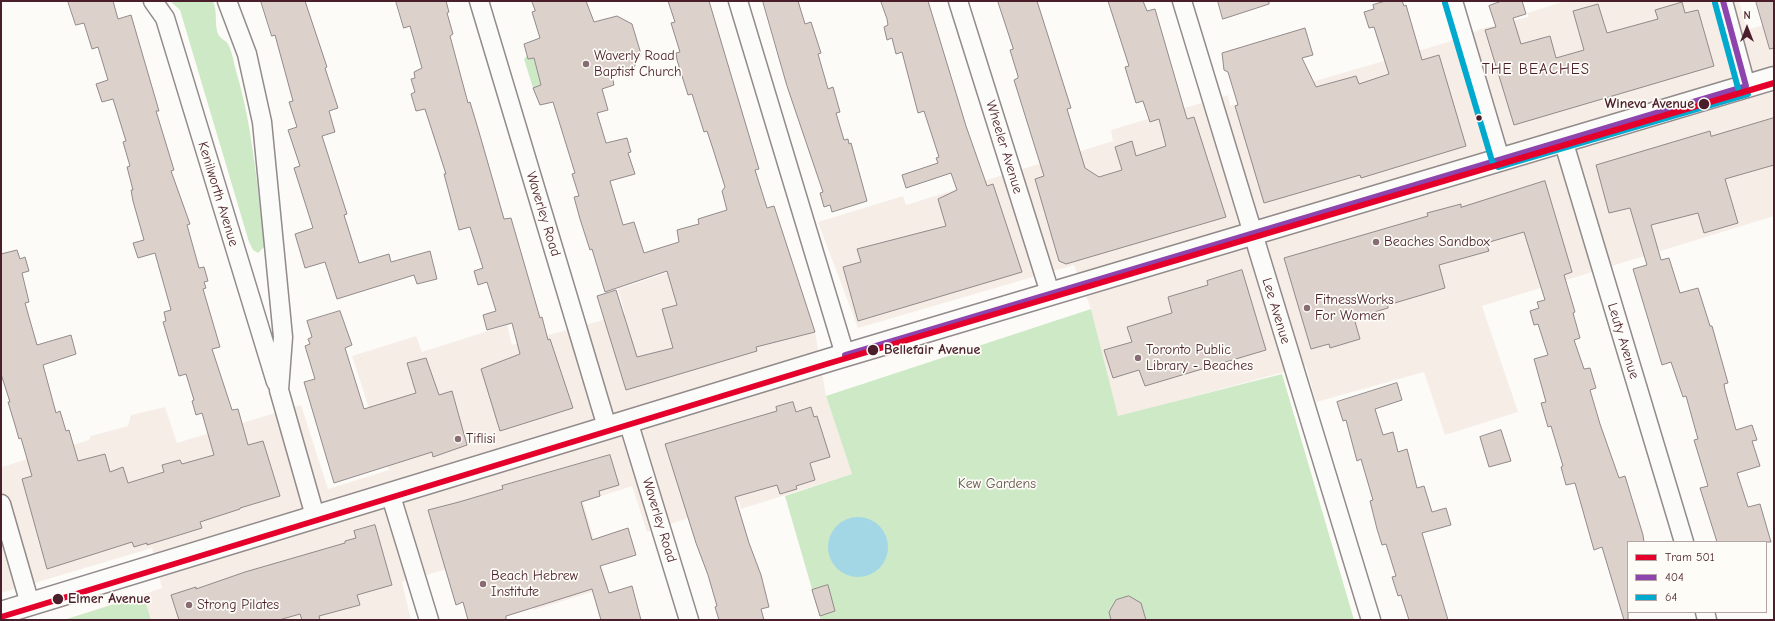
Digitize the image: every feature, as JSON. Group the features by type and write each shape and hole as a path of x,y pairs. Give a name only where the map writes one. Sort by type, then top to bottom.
{"main road":[{"path":"1,613 628,420 1252,232 1774,78"}],"street":[{"name":"Kenilworth Avenue","path":"153,1 165,18 263,344 279,390 315,516"},
{"name":"Kenilworth Avenue","path":"226,1 247,54 262,122 283,337 279,390"},
{"name":"Waverley Road","path":"479,1 607,427"},
{"path":"738,1 845,355"},
{"name":"Wheeler Avenue","path":"958,1 1050,293"},
{"name":"Lee Avenue","path":"1182,1 1371,620"},
{"path":"1453,1 1500,159"},
{"path":"1723,1 1746,86"},
{"name":"Leuty Avenue","path":"1563,140 1684,541"},
{"name":"Waverley Road","path":"628,420 688,620"},
{"path":"390,493 429,620"},
{"path":"1,504 30,604"}],"shaded area":[{"path":"1565,1 1739,1 1747,30 1774,22 1774,216 1482,306 1518,412 1445,435 1424,372 1316,402 1306,366 1118,417 1091,309 1074,265 858,328 818,222 903,196 906,205 1113,141 1111,130 1228,95 1230,106 1445,43 1481,29 1528,17 1528,13"},
{"path":"697,224 723,307 800,286 815,332 826,396 852,474 741,509 739,501 647,532 632,486 583,502 608,587 534,610 513,550 402,582 411,620 64,620 162,588 152,548 1,593 1,468 89,440 91,436 128,426 131,415 165,407 177,443 301,405 328,489 389,470 352,356 416,336 422,352 507,325 512,345 625,314 618,289 667,273 659,248 679,242 677,230"}],"green space":[{"path":"170,1 213,1 218,34 227,43 231,50 247,114 254,158 265,246 258,253 253,250 249,242 180,10"},
{"path":"527,56 528,59 534,58 541,85 533,88 524,59"},
{"name":"Kew Gardens","path":"1091,309 1118,416 1282,374 1354,620 821,620 785,496 852,474 826,396"},
{"path":"140,596 145,601 151,620 64,620"}],"water":[{"path":"852,517 864,517 875,522 883,530 888,541 886,559 875,572 864,577 852,577 841,572 833,564 828,553 828,541 833,530 841,522"}],"building":[{"path":"68,1 113,1 118,19 131,15 159,111 156,111 174,170 171,171 190,224 187,225 199,268 204,267 208,281 204,282 206,288 203,289 220,347 212,349 232,410 238,409 248,445 263,441 280,496 200,522 202,528 147,545 147,543 134,547 132,542 47,569 22,479 32,476 21,438 19,439 8,402 10,402 1,374 1,254 17,250 20,259 25,257 29,271 22,273 29,302 25,303 37,345 71,335 76,354 43,365 56,413 60,411 66,431 69,430 78,461 105,454 110,472 123,467 128,483 164,472 162,465 180,460 182,464 214,455 202,413 196,415 192,401 194,400 186,374 179,376 163,322 166,321 164,312 171,310 155,253 138,258 133,243 144,240 131,190 133,190 127,167 130,166 123,142 126,141 113,99 102,102 96,84 108,80 98,47 92,49 84,23 76,25"},
{"path":"261,1 305,1 327,67 325,68 338,108 329,111 335,132 322,136 347,214 344,215 359,263 389,254 391,262 430,251 437,279 417,284 414,275 337,299 325,262 305,268 295,234 313,228 294,168 300,166 288,130 297,127 289,102 293,101 275,35 272,36"},
{"path":"396,1 446,1 449,12 447,13 453,34 450,36 468,103 470,102 504,219 511,218 540,318 542,317 548,340 550,339 573,408 500,431 481,369 520,354 512,323 487,330 483,315 496,311 487,282 478,285 474,271 483,268 470,227 459,230 444,174 446,174 425,109 416,111 411,94 415,92 411,79 415,78 414,72 422,68 410,26 404,28"},
{"path":"532,1 586,1 594,22 617,16 632,24 641,54 633,69 612,76 614,85 602,89 608,110 597,113 606,143 627,138 631,152 628,153 635,174 610,181 623,225 634,222 644,253 679,242 677,230 699,224 698,219 727,210 722,191 725,187 707,131 704,132 692,94 688,95 677,60 676,53 680,52 671,23 675,22 668,1 709,1 759,169 755,170 767,208 774,206 815,332 756,347 757,351 626,390 597,296 616,290 637,357 673,348 662,309 677,305 667,271 605,292 592,249 590,250 580,219 574,197 579,196 572,174 575,173 553,102 540,105 533,88 541,85 534,58 528,59 524,44 540,38 532,12 535,11"},
{"path":"763,1 798,1 805,24 811,22 821,53 818,54 828,89 833,87 840,112 836,113 844,140 848,139 849,144 851,143 867,201 832,212 830,205 824,207 820,193 823,192 787,86"},
{"path":"881,1 928,1 966,126 987,186 993,184 1022,272 858,321 843,267 861,262 857,249 946,226 938,199 957,190 951,173 906,188 902,175 938,163 936,158 939,157 924,111 918,113 902,52 896,54 892,38 887,40 884,27 888,25"},
{"path":"998,1 1037,1 1071,108 1067,109 1085,168 1099,177 1122,170 1115,147 1132,141 1136,156 1166,146 1159,119 1150,122 1143,101 1136,103 1125,67 1129,66 1108,1 1143,1 1147,11 1155,9 1187,119 1194,117 1226,217 1066,264 1059,261 1035,179 1044,176 1014,80 1018,78 1018,76 1010,50 1013,49"},
{"path":"1218,1 1269,1 1269,4 1223,19"},
{"path":"1386,1 1402,1 1404,6 1406,5 1422,60 1439,55 1466,146 1361,178 1360,175 1264,203 1235,106 1238,105 1228,72 1224,70 1222,53 1305,28 1313,55 1302,58 1316,87 1356,76 1359,84 1389,74 1374,27 1369,28 1364,12 1374,9 1373,5"},
{"path":"1502,1 1522,1 1526,14 1513,18 1521,44 1550,36 1556,58 1584,50 1573,11 1598,4 1607,33 1658,19 1655,10 1682,2 1685,13 1698,10 1714,66 1514,125 1485,30 1496,27 1489,6"},
{"path":"1756,1 1774,1 1774,48 1770,49"},
{"path":"1774,118 1774,165 1725,179 1738,223 1704,233 1698,213 1651,225 1661,260 1669,258 1680,293 1698,288 1710,326 1712,326 1728,383 1724,384 1725,390 1736,430 1752,425 1757,440 1752,441 1760,466 1737,473 1748,507 1760,504 1771,542 1717,541 1700,488 1708,486 1694,440 1698,439 1686,396 1683,397 1671,362 1662,365 1633,269 1647,265 1630,208 1609,213 1596,165 1710,131 1711,136"},
{"path":"1545,181 1572,272 1564,275 1575,312 1573,313 1580,338 1574,340 1584,369 1590,368 1596,388 1590,390 1600,424 1619,478 1625,476 1643,535 1644,541 1627,541 1628,620 1624,620 1602,547 1594,550 1575,483 1566,485 1561,467 1563,466 1551,426 1548,427 1541,403 1546,402 1534,359 1548,355 1538,324 1534,325 1530,311 1539,308 1537,302 1545,300 1524,232 1486,243 1489,251 1439,265 1445,288 1388,305 1388,308 1354,318 1360,339 1330,348 1329,344 1311,349 1284,258 1428,216 1427,213 1461,204 1461,207"},
{"path":"1242,270 1266,350 1145,386 1139,370 1113,378 1104,350 1132,342 1127,327 1172,313 1168,297 1208,285 1207,281"},
{"path":"340,311 352,345 345,348 364,409 416,393 407,363 426,358 439,395 452,391 467,445 433,457 432,452 334,483 304,382 315,379 305,346 310,344 308,339 312,337 307,321"},
{"path":"1397,383 1402,400 1375,409 1383,435 1393,432 1398,452 1407,449 1417,488 1424,486 1432,512 1446,508 1451,525 1422,533 1448,620 1409,620 1401,595 1398,596 1392,577 1396,576 1386,544 1382,545 1377,529 1370,501 1373,500 1361,459 1357,461 1346,420 1343,421 1337,402"},
{"path":"793,402 796,412 811,407 814,417 817,416 830,457 810,463 815,480 796,486 797,489 780,494 777,485 735,497 749,543 761,575 769,607 761,609 764,620 719,620 715,607 717,606 708,575 696,543 665,444 777,411 776,407"},
{"path":"1501,430 1511,461 1489,467 1480,437"},
{"path":"610,455 619,485 599,491 600,496 581,502 592,540 628,528 636,555 600,566 609,593 632,586 641,620 601,620 592,589 506,616 506,620 468,620 463,602 456,605 428,510 503,489 502,486"},
{"path":"375,525 392,585 357,595 360,605 319,616 320,620 302,620 300,614 279,620 179,620 171,595 196,587 196,589 245,572 345,543 345,541 356,538 354,531"},
{"path":"828,585 835,611 820,616 812,590"},
{"path":"1129,596 1141,603 1146,620 1111,620 1109,612 1116,600"}],"tram line":[{"name":"501","path":"1,617 830,363 1774,83"}],"transit line":[{"name":"404","path":"845,355 1746,86 1723,1"},
{"name":"64","path":"1445,3 1492,161 1498,167 1748,94"},
{"name":"64","path":"1715,3 1738,88"}],"place":[{"name":"Waverly Road Baptist Church","path":"586,64"},
{"name":"Wineva Avenue","path":"1704,104"},
{"name":"Beaches Sandbox","path":"1376,242"},
{"name":"FitnessWorks For Women","path":"1307,308"},
{"name":"Bellefair Avenue","path":"873,350"},
{"name":"Toronto Public Library - Beaches","path":"1138,358"},
{"name":"Tiflisi","path":"458,439"},
{"name":"Beach Hebrew Institute","path":"483,584"},
{"name":"Elmer Avenue","path":"58,599"},
{"name":"Strong Pilates","path":"189,605"}],"district":[{"name":"THE BEACHES","path":"1536,70"}]}
